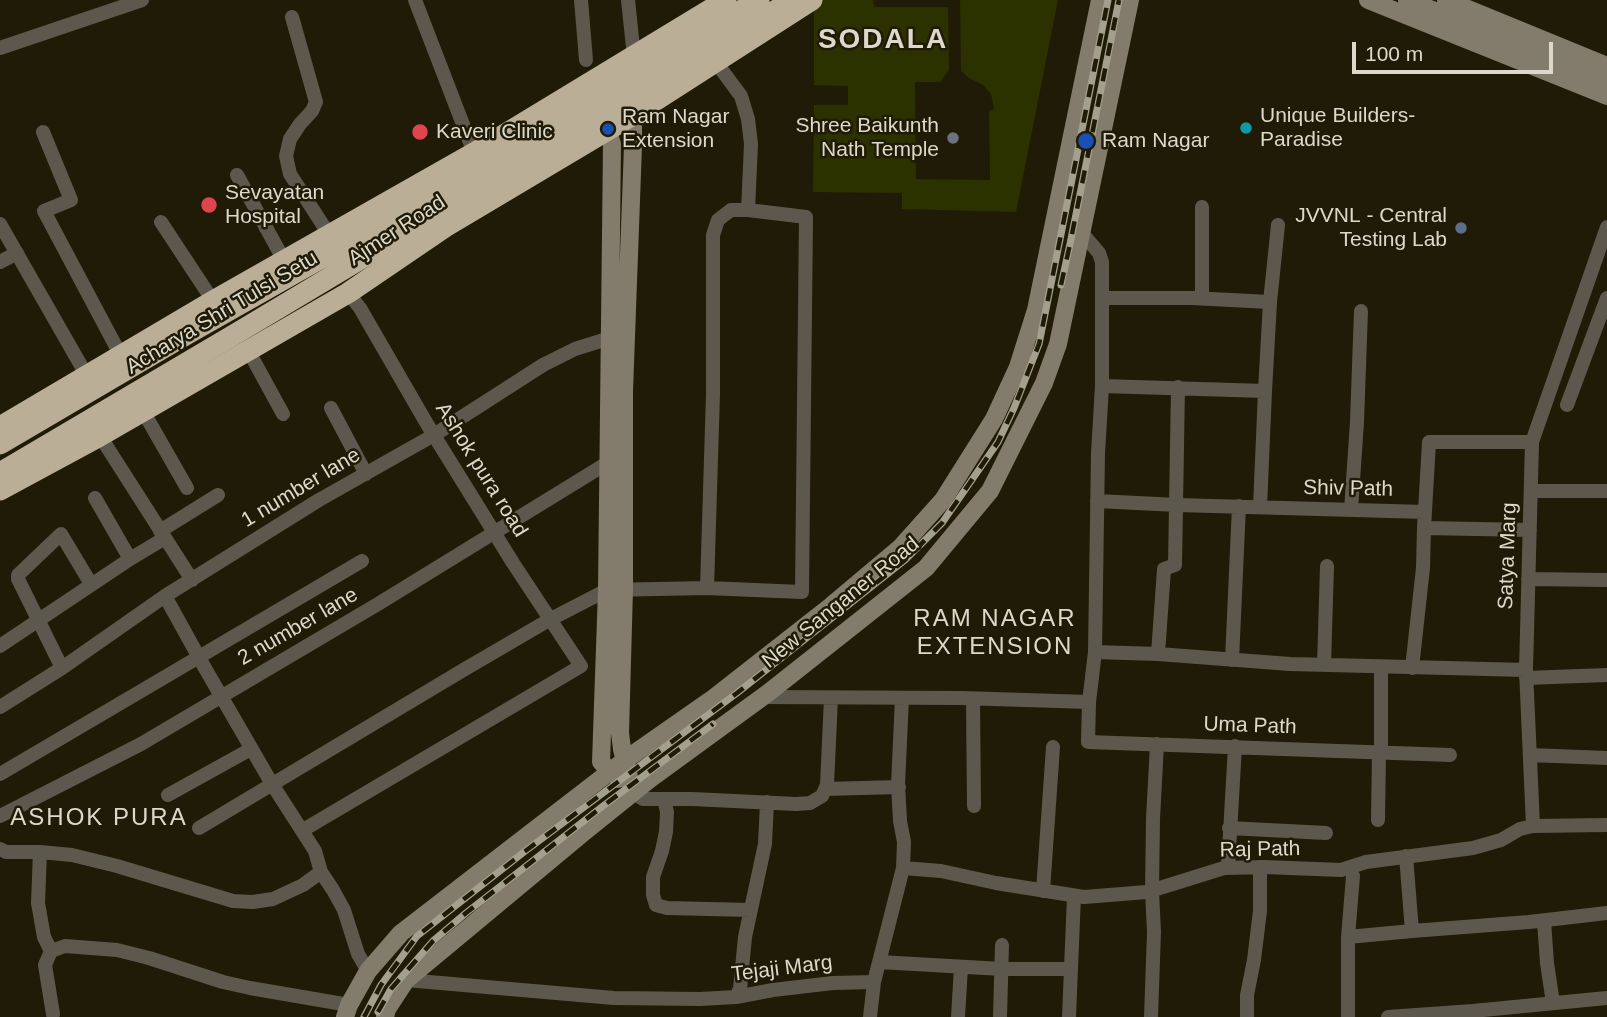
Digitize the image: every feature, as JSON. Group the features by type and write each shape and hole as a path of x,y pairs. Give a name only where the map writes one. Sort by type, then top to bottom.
{"highway":[{"name":"Ajmer Road","path":"0,427 474,153 726,0"},
{"name":"Acharya Shri Tulsi Setu","path":"0,444 397,215 759,0"},
{"name":"Acharya Shri Tulsi Setu","path":"0,473 793,0"},
{"name":"Ajmer Road","path":"0,489 100,436 348,293 445,228 633,115 812,0"}],"main road":[{"name":"New Sanganer Road","path":"347,1011 368,971 401,933 618,766 711,700 831,606 900,548 943,500 994,419 1018,368 1036,310 1100,0"},
{"name":"New Sanganer Road","path":"385,1017 387,1009 407,980 583,831 761,698 926,568 990,491 1044,383 1058,344 1130,0"},
{"path":"1368,0 1607,96"},
{"path":"1408,0 1607,79"},
{"path":"1446,0 1466,4 1607,66"},
{"path":"615,68 633,115 616,589"},
{"path":"588,84 612,144 609,462 616,589 620,733 618,766 634,793"}],"street":[{"path":"0,48 142,0"},
{"path":"415,0 474,153"},
{"path":"581,0 586,60"},
{"path":"628,0 634,57"},
{"path":"292,17 316,102 290,139 286,156 290,174 330,236"},
{"path":"715,61 741,96 748,119 751,144 748,210"},
{"path":"43,132 71,201 44,211 121,356"},
{"path":"237,175 285,261"},
{"path":"1202,207 1202,298"},
{"path":"199,828 549,620 616,589 707,588 802,592 806,216 731,210 718,220 713,234 713,394 707,588"},
{"path":"161,222 214,301"},
{"path":"0,224 88,376"},
{"path":"1261,507 1270,302 1278,225"},
{"name":"Satya Marg","path":"1533,826 1526,674 1532,442 1607,227"},
{"path":"761,698 1089,702 1095,652 1102,298 1101,258 1082,233"},
{"path":"0,262 17,254"},
{"name":"Ashok pura road","path":"303,830 581,666 549,620 348,293"},
{"path":"1102,298 1202,298 1270,302"},
{"path":"1567,405 1607,298"},
{"path":"1350,510 1357,422 1361,311"},
{"name":"1 number lane","path":"165,596 319,500 434,435 543,365 575,349 610,338"},
{"path":"248,350 283,414"},
{"path":"1102,386 1265,391"},
{"path":"1158,654 1164,569 1175,565 1178,387"},
{"path":"331,408 366,474"},
{"path":"143,411 187,488"},
{"path":"100,436 192,580"},
{"path":"1412,668 1423,568 1429,442 1532,442"},
{"name":"2 number lane","path":"0,816 141,744 609,462"},
{"path":"1531,491 1607,491"},
{"path":"0,646 130,559 218,495"},
{"path":"95,498 130,559"},
{"name":"Shiv Path","path":"1097,501 1425,512"},
{"path":"1232,660 1239,506"},
{"path":"1424,528 1530,530"},
{"path":"62,668 17,577 58,534 62,534 91,584"},
{"path":"0,774 362,561"},
{"path":"1324,665 1327,566"},
{"path":"1528,579 1607,580"},
{"path":"0,706 62,668 165,596 251,749 315,851 321,873 344,910 358,954 368,971"},
{"path":"1095,652 1324,665 1607,675"},
{"path":"1378,820 1381,667"},
{"path":"634,793 643,799 810,803 822,796 827,785 831,698"},
{"path":"870,1017 878,962 902,868 904,842 899,788 902,698"},
{"path":"973,699 974,806"},
{"name":"Uma Path","path":"1089,702 1088,741 1450,755"},
{"path":"1151,1017 1157,744"},
{"path":"1228,868 1235,746"},
{"path":"1043,891 1053,747"},
{"path":"167,795 251,749"},
{"path":"1530,755 1607,758"},
{"path":"825,789 899,788"},
{"path":"664,799 667,812 666,832 653,877 656,905 667,908 751,910"},
{"path":"736,996 740,989 745,937 765,844 767,802"},
{"path":"1533,826 1607,825"},
{"name":"Raj Path","path":"902,868 941,871 1084,897 1152,891 1228,868 1340,870 1366,862 1473,848 1502,840 1520,829 1533,826"},
{"path":"1229,828 1326,833"},
{"path":"0,849 6,852 72,855 233,901 253,902 272,898 303,885 321,873"},
{"path":"40,852 38,903 44,937 51,951"},
{"path":"1406,856 1412,931"},
{"path":"1247,1017 1247,995 1260,911 1260,867"},
{"path":"1348,1017 1348,937 1353,876"},
{"path":"1069,1017 1074,896"},
{"path":"1348,937 1607,913"},
{"path":"1544,920 1553,1003"},
{"path":"1000,1017 1002,945"},
{"path":"52,1014 45,965 51,951 65,946 117,950 236,985 347,1011"},
{"path":"878,962 1002,969 1071,969"},
{"path":"958,1017 961,967"},
{"name":"Tejaji Marg","path":"407,980 614,998 700,999 833,983 874,982"},
{"path":"1388,1017 1516,1012 1553,1003 1607,998"}],"green space":[{"path":"822,0 873,0 874,7 948,7 949,70 940,82 915,82 916,179 990,180 989,111 994,109 991,94 983,85 961,71 960,0 1058,0 1016,212 902,209 902,193 813,192 814,105 848,105 848,86 814,85 814,5"}],"railway":[{"path":"364,1017 381,985 417,936 524,852 737,693 905,560 942,523 998,442 1039,344 1108,0"},
{"path":"1061,285 1119,0"},
{"path":"378,1012 391,989 433,941 603,806 713,724"}],"place":[{"name":"Unique Builders- Paradise","path":"1246,128"},
{"name":"Ram Nagar Extension","path":"608,129"},
{"name":"Kaveri Clinic","path":"420,132"},
{"name":"Shree Baikunth Nath Temple","path":"953,138"},
{"name":"Ram Nagar","path":"1086,141"},
{"name":"Sevayatan Hospital","path":"209,205"},
{"name":"JVVNL - Central Testing Lab","path":"1461,228"}],"district":[{"name":"SODALA","path":"883,40"},
{"name":"RAM NAGAR EXTENSION","path":"995,633"},
{"name":"ASHOK PURA","path":"99,818"}]}
